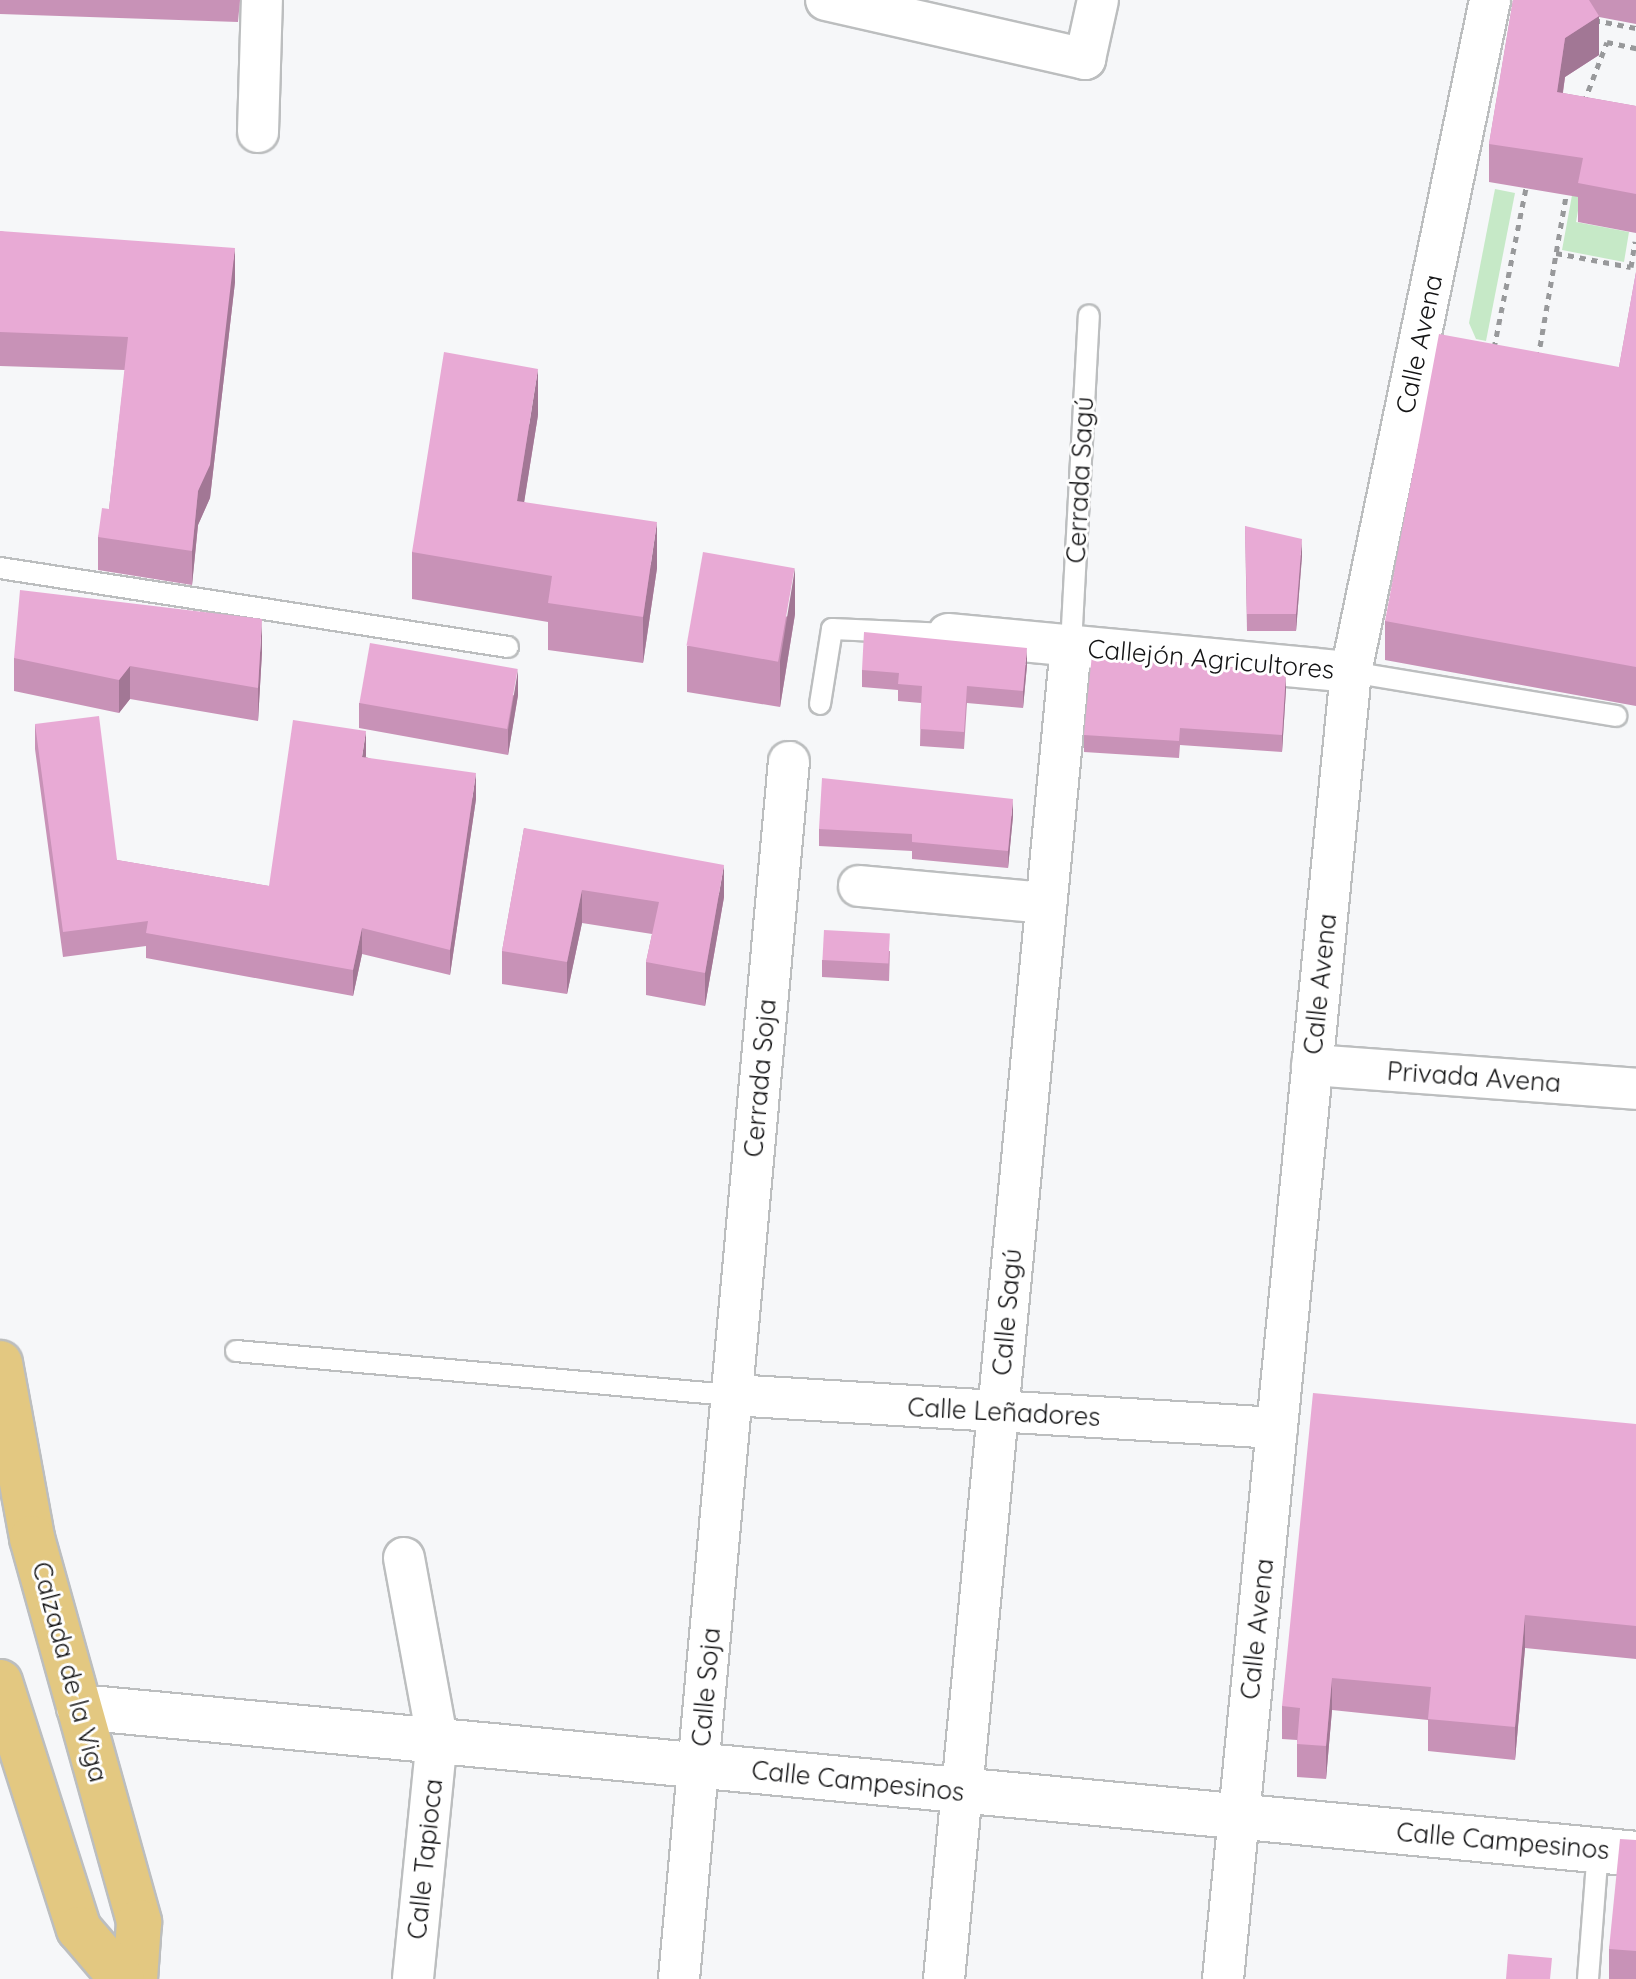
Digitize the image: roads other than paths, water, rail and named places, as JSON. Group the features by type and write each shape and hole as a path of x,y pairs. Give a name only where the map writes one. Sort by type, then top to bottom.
{"main road":[{"name":"Calzada de la Viga","path":"0,1363 32,1538 139,1922 135,1979"},
{"path":"0,1682 79,1929 122,1979"}],"street":[{"path":"258,132 262,0"},
{"path":"826,0 1085,59 1098,0"},
{"name":"Calle Avena","path":"1223,1979 1351,672 1490,0"},
{"name":"Callejón Agricultores","path":"948,634 1351,672"},
{"name":"Calle Sagú","path":"944,1979 1071,645"},
{"name":"Cerrada Soja","path":"732,1395 789,762"},
{"path":"859,886 1046,903"},
{"name":"Privada Avena","path":"1312,1065 1636,1089"},
{"name":"Calle Leñadores","path":"732,1395 1277,1428"},
{"name":"Calle Soja","path":"679,1979 732,1395"},
{"name":"Calle Tapioca","path":"404,1558 437,1738 413,1979"},
{"name":"Calle Campesinos","path":"79,1707 437,1738 1617,1852"}],"lane":[{"name":"Cerrada Sagú","path":"1071,645 1089,315"},
{"path":"0,568 508,647"},
{"path":"820,704 832,629 948,634"},
{"path":"1351,672 1616,716"},
{"path":"236,1351 732,1395"},
{"path":"1588,1979 1617,1852"}]}
